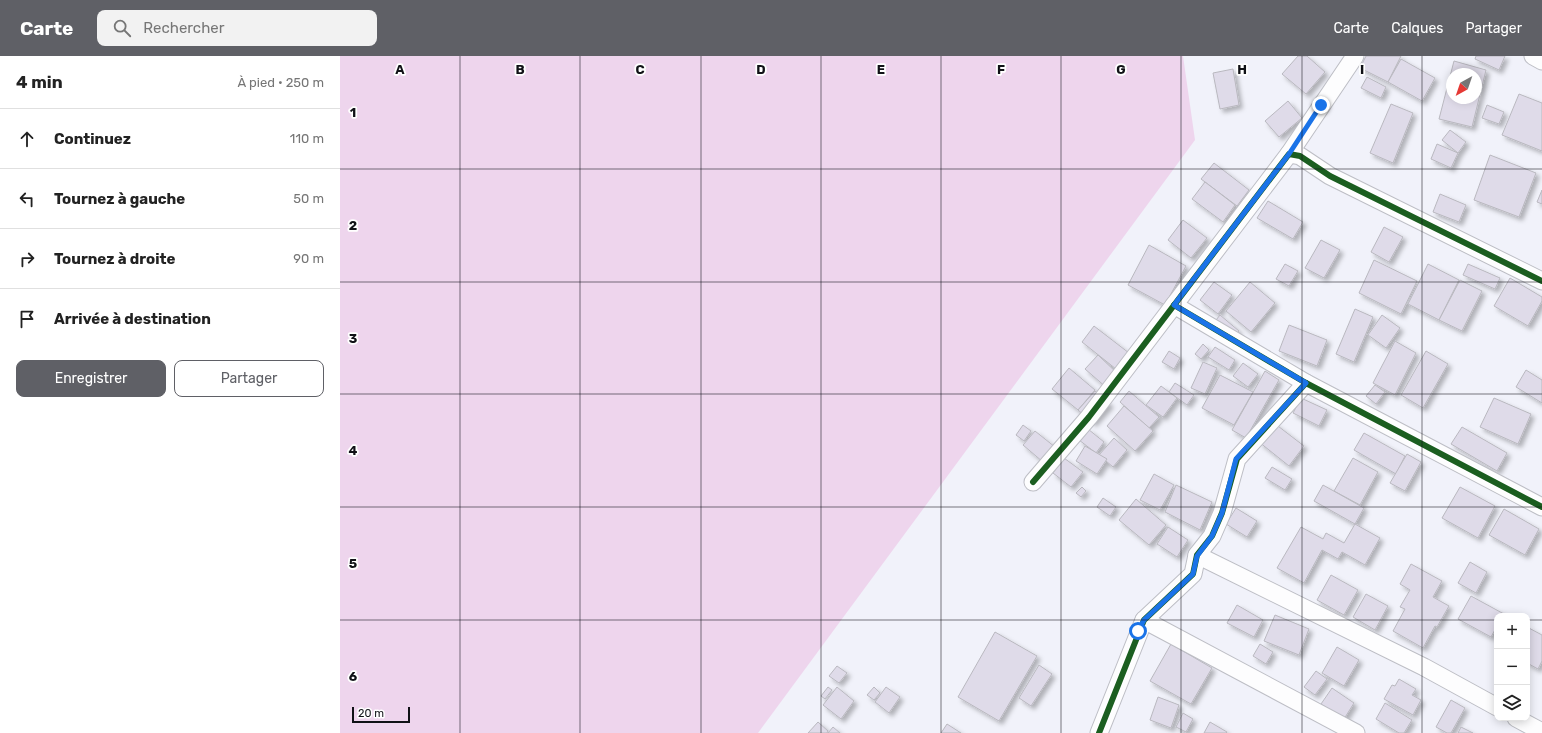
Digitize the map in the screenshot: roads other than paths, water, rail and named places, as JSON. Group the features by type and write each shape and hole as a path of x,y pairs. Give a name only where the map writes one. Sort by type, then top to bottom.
{"street":[{"path":"1033,482 1089,416 1289,154 1355,56"},
{"path":"1532,56 1542,61"},
{"path":"1289,154 1300,156 1330,176 1542,281"},
{"path":"1174,305 1306,383 1542,507"},
{"path":"1099,733 1144,620 1193,574 1197,556 1212,536 1222,513 1236,459 1306,383"},
{"path":"1197,556 1424,667 1494,705"},
{"path":"1144,620 1356,733"},
{"path":"1522,721 1542,732"}]}
